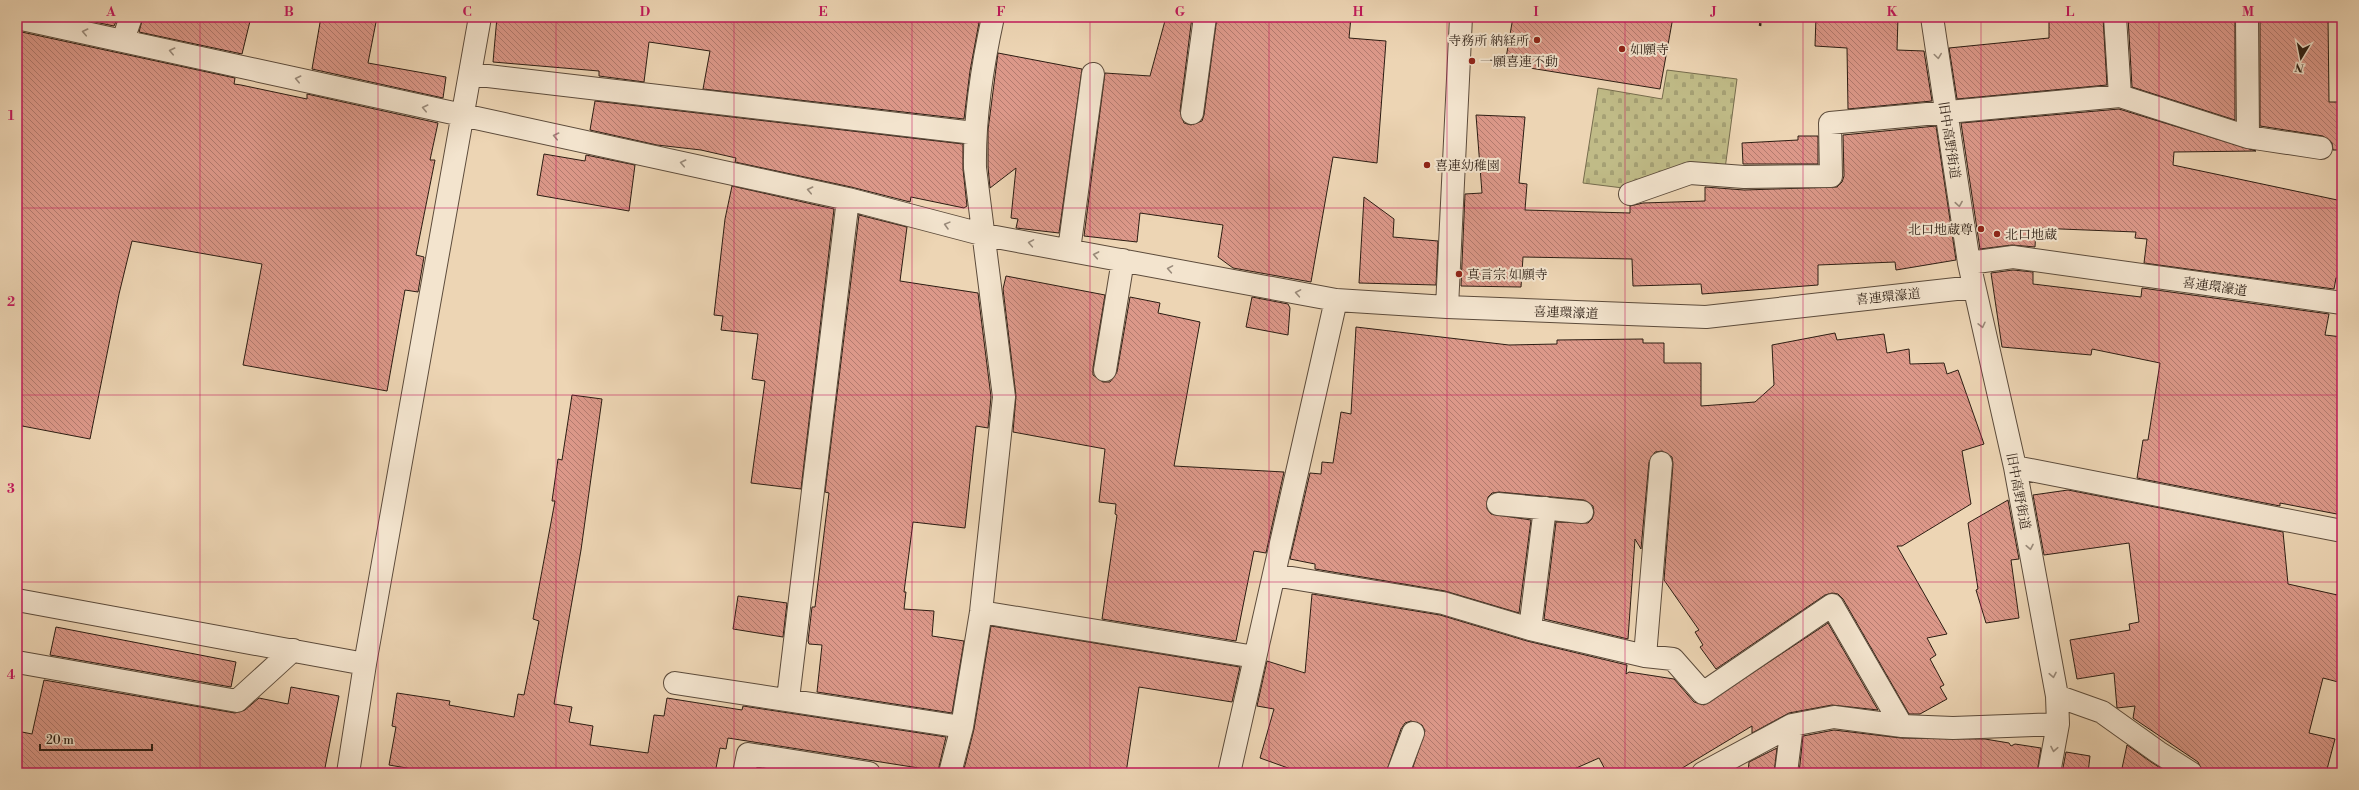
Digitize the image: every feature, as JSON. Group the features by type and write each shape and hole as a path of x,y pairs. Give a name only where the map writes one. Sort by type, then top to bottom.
{"street":[{"path":"123,40 131,17"},
{"path":"348,773 365,664 480,17"},
{"path":"950,773 962,727 981,612 1004,397 985,235 975,168 974,133 982,66 993,17"},
{"path":"1192,113 1205,17"},
{"path":"1446,307 1461,17"},
{"name":"旧中高野街道","path":"1932,17 1968,263 2015,467 2057,696 2058,724 2049,773"},
{"path":"2115,17 2120,96"},
{"path":"2247,17 2248,137"},
{"name":"喜連環濠道","path":"17,18 848,199 985,235 1336,300 1446,307 1706,317 1974,287"},
{"path":"471,74 974,133"},
{"path":"1069,250 1093,74"},
{"path":"1630,194 1690,173 1744,177 1831,176 1830,123 1945,111 2120,96 2248,137 2321,148"},
{"path":"788,699 848,199"},
{"name":"喜連環濠道","path":"1968,263 2013,257 2342,303"},
{"path":"1104,370 1123,260"},
{"path":"1235,771 1255,657 1336,300"},
{"path":"1645,656 1661,463"},
{"path":"2015,467 2342,531"},
{"path":"1498,504 1582,512"},
{"path":"1530,629 1545,508"},
{"path":"1274,575 1443,603 1530,629 1645,656 1673,659 1703,693 1832,605 1902,726"},
{"path":"17,600 365,664"},
{"path":"981,612 1255,657"},
{"path":"17,662 237,701 293,650"},
{"path":"675,683 788,699 962,727"},
{"path":"2057,696 2102,712 2158,752 2191,773"},
{"path":"1703,773 1792,724 1834,717 1902,726 1953,728 2058,724"},
{"path":"1786,773 1792,724"},
{"path":"1398,773 1412,733"},
{"path":"744,773 748,754 869,773"}],"path":[{"path":"1760,26 1762,17"}],"green space":[{"path":"1667,70 1737,79 1725,169 1623,188 1583,183 1598,88 1662,99"}],"building":[{"path":"71,17 118,17 114,26"},
{"path":"143,17 251,17 242,54 139,32"},
{"path":"321,17 377,17 368,63 446,77 443,98 312,69"},
{"path":"497,17 980,17 970,71 964,119 703,89 710,51 649,42 644,82 599,76 599,71 493,62"},
{"path":"1166,17 1192,17 1180,111 1184,123 1191,125 1202,121 1204,115 1217,17 1351,17 1349,38 1386,41 1377,163 1333,157 1311,282 1233,268 1218,257 1223,225 1140,213 1137,242 1084,236 1105,73 1150,76"},
{"name":"如願寺","path":"1513,17 1673,17 1660,89 1505,64"},
{"path":"1816,17 1898,17 1897,50 1924,51 1932,101 1848,109 1847,48 1815,46"},
{"path":"2049,17 2103,17 2107,85 1957,99 1949,48 2049,38"},
{"path":"2128,17 2235,17 2235,120 2132,87"},
{"path":"2260,17 2328,17 2329,102 2342,102 2342,150 2333,150 2332,143 2323,136 2260,126"},
{"path":"17,31 235,78 234,84 307,99 307,94 438,123 430,160 435,160 416,255 424,257 418,292 405,290 387,391 243,365 262,264 132,241 119,294 90,439 17,425"},
{"path":"998,53 1082,69 1059,233 1016,228 1018,219 1011,218 1016,168 990,188 988,167 988,130"},
{"path":"595,101 963,144 963,169 967,206 964,208 911,197 910,202 851,187 735,162 736,158 701,150 657,145 590,130"},
{"path":"2119,109 2256,151 2174,152 2173,165 2342,201 2342,279 2336,278 2334,289 2144,263 2147,239 2135,238 2136,232 2036,228 2035,247 2012,245 1980,249 1961,123"},
{"path":"1476,115 1525,117 1519,183 1527,184 1525,210 1630,213 1630,206 1643,203 1705,201 1705,187 1744,190 1837,187 1842,182 1844,176 1843,135 1936,126 1956,260 1896,270 1895,262 1818,265 1818,285 1702,294 1701,284 1633,286 1632,259 1523,257 1521,287 1461,286 1465,194 1482,193"},
{"path":"1798,136 1818,136 1818,164 1743,164 1742,143 1798,140"},
{"path":"544,154 585,161 586,155 635,165 629,211 537,195"},
{"path":"732,186 834,209 801,489 751,483 765,381 752,379 758,334 721,330 723,316 714,315 725,219"},
{"path":"1364,197 1394,219 1393,237 1438,241 1436,285 1359,283"},
{"path":"859,215 907,227 900,281 978,293 991,397 988,428 976,426 965,528 913,522 904,592 906,592 904,609 934,611 932,636 964,641 952,713 817,692 822,645 809,644 808,641 812,607 815,607 829,493 825,492"},
{"path":"2013,270 2033,272 2033,284 2141,297 2142,288 2329,314 2325,335 2342,337 2342,515 2280,503 2280,506 2137,478 2143,440 2148,440 2160,363 2092,349 2091,355 2002,347 1991,273"},
{"path":"1006,276 1105,295 1093,368 1093,375 1103,382 1110,382 1117,372 1130,297 1160,303 1158,313 1200,322 1174,466 1284,472 1266,553 1254,551 1236,641 1102,619 1117,515 1115,514 1116,504 1099,502 1105,449 1013,432 1016,396 1003,289"},
{"path":"1252,297 1288,304 1290,308 1288,335 1246,327"},
{"path":"1356,327 1509,345 1557,344 1557,340 1643,339 1643,343 1664,343 1664,363 1701,363 1701,406 1755,402 1774,385 1772,345 1835,333 1837,340 1884,334 1887,353 1909,349 1910,364 1944,363 1947,374 1958,370 1984,444 1962,451 1971,504 1902,546 1897,546 1947,634 1927,638 1936,655 1930,659 1944,685 1940,687 1947,699 1920,714 1909,714 1843,599 1838,594 1832,593 1825,595 1716,669 1700,647 1703,645 1695,632 1699,630 1664,580 1673,464 1672,457 1662,451 1655,452 1649,462 1641,549 1635,539 1628,639 1544,619 1556,522 1588,523 1592,519 1594,513 1593,506 1584,500 1499,492 1492,493 1488,497 1487,509 1491,514 1531,520 1519,613 1445,591 1315,569 1315,564 1290,559 1310,473 1321,474 1322,462 1333,463 1341,412 1351,414"},
{"path":"572,395 602,399 581,550 554,704 572,707 569,722 593,726 590,745 648,753 654,715 664,716 667,698 742,710 743,706 946,737 938,771 728,738 726,749 720,748 715,773 436,773 389,765 396,727 392,726 397,693 450,701 449,705 514,717 518,694 524,695 539,621 533,619 555,501 552,501 558,459 562,460"},
{"path":"2068,490 2283,532 2288,584 2342,596 2342,683 2323,678 2309,733 2335,739 2326,773 2203,773 2198,762 2133,718 2135,706 2117,708 2114,673 2077,679 2070,640 2130,630 2129,624 2139,622 2129,543 2044,555 2033,495"},
{"path":"2008,500 2019,559 2011,560 2019,618 1986,623 1976,590 1978,589 1968,523"},
{"path":"1312,594 1440,615 1527,641 1627,665 1626,674 1629,672 1674,679 1694,702 1704,705 1828,623 1878,710 1832,705 1789,713 1752,733 1752,726 1674,773 1607,773 1599,758 1565,773 1411,773 1425,731 1422,725 1411,721 1405,723 1401,729 1386,773 1302,773 1260,758 1274,709 1257,706 1267,661 1305,673"},
{"path":"738,596 787,603 783,637 733,629"},
{"path":"991,626 1240,667 1232,702 1139,687 1126,773 963,773 974,729"},
{"path":"56,627 236,662 231,687 50,655"},
{"path":"44,680 235,713 245,710 259,698 288,704 291,687 339,696 324,773 17,773 17,731 32,734"},
{"path":"1834,730 1901,738 1985,739 2009,743 2011,746 2015,744 2041,748 2037,773 1799,773 1803,736"},
{"path":"2127,745 2151,762 2168,773 2121,773"},
{"path":"1777,748 1774,773 1748,773 1749,762"},
{"path":"2066,752 2090,756 2088,773 2062,773"}],"place":[{"name":"寺務所 納経所","path":"1537,40"},
{"name":"如願寺","path":"1622,49"},
{"name":"一願喜連不動","path":"1472,61"},
{"name":"喜連幼稚園","path":"1427,165"},
{"name":"北口地蔵尊","path":"1981,229"},
{"name":"北口地蔵","path":"1997,234"},
{"name":"真言宗 如願寺","path":"1459,274"}]}
